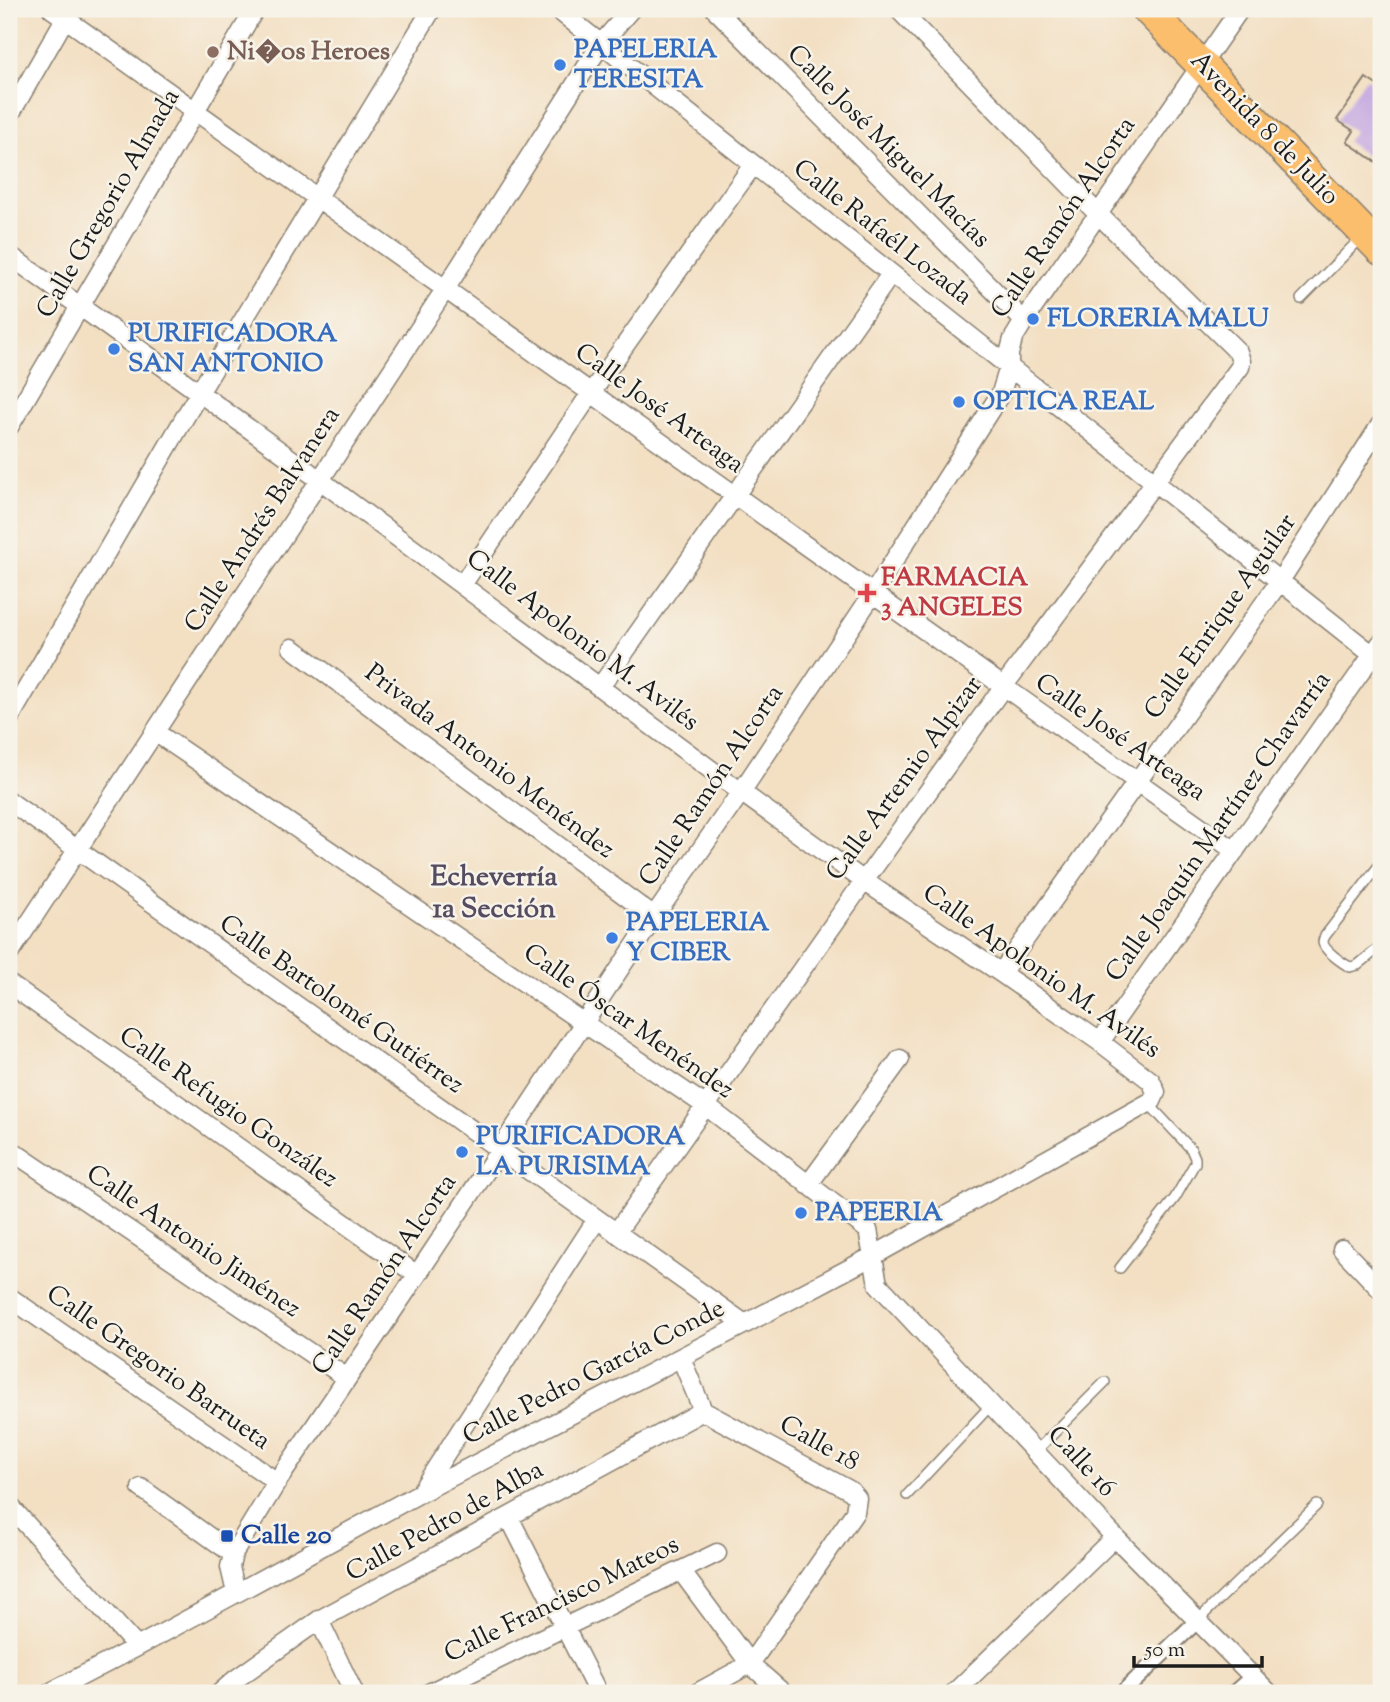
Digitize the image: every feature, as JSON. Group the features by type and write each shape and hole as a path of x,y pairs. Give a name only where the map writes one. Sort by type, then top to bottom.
{"main road":[{"name":"Avenida 8 de Julio","path":"1147,9 1373,242"}],"street":[{"name":"Calle Gregorio Almada","path":"9,426 255,9"},
{"path":"9,719 199,393 432,9"},
{"name":"Calle Rafaél Lozada","path":"557,9 1280,582 1377,649"},
{"name":"Calle Andrés Balvanera","path":"9,954 446,288 601,44 631,9"},
{"name":"Calle José Miguel Macías","path":"715,9 1024,321"},
{"path":"898,9 1097,214"},
{"name":"Calle Ramón Alcorta","path":"233,1553 277,1482 872,594 1001,393 1009,367 1013,339 1024,321 1240,9"},
{"name":"Calle José Arteaga","path":"63,12 195,110 1235,851"},
{"path":"9,116 63,12"},
{"path":"462,585 591,393 753,165"},
{"name":"Calle Artemio Alpizar","path":"616,1233 1003,687 1238,371 1241,361 1238,352 1097,214"},
{"name":"Calle Apolonio M. Avilés","path":"9,256 320,480 864,881 1100,1042 1151,1081 1152,1097"},
{"path":"600,687 891,274"},
{"name":"Calle Enrique Aguilar","path":"1001,973 1280,582 1381,424"},
{"name":"Privada Antonio Menéndez","path":"292,649 654,917"},
{"name":"Calle Joaquín Martínez Chavarría","path":"1100,1042 1377,649"},
{"name":"Calle Óscar Menéndez","path":"155,732 706,1106 868,1230 873,1256"},
{"name":"Calle Bartolomé Gutiérrez","path":"9,801 746,1324"},
{"name":"Calle Refugio González","path":"9,984 417,1275"},
{"path":"808,1185 900,1059"},
{"name":"Calle Pedro García Conde","path":"49,1693 420,1493 873,1256 1152,1097"},
{"name":"Calle Antonio Jiménez","path":"9,1149 347,1378"},
{"path":"420,1493 597,1219"},
{"path":"1342,1249 1381,1290"},
{"name":"Calle 16","path":"873,1256 878,1284 1115,1537 1269,1693"},
{"name":"Calle Gregorio Barrueta","path":"9,1297 277,1482"},
{"path":"681,1358 703,1411"},
{"name":"Calle Pedro de Alba","path":"220,1693 319,1620 703,1411"},
{"name":"Calle 18","path":"697,1693 750,1664 855,1512 857,1498 851,1491 703,1411"},
{"path":"141,1488 233,1553 230,1567 236,1593"},
{"path":"9,1505 137,1647"},
{"path":"509,1517 598,1693"},
{"path":"954,1693 1115,1537"},
{"name":"Calle Francisco Mateos","path":"429,1693 717,1553"},
{"path":"681,1571 750,1664 783,1693"},
{"path":"319,1620 354,1693"},
{"path":"1122,1693 1197,1621"},
{"path":"1234,1693 1252,1676"}],"lane":[{"path":"1301,299 1373,242"},
{"path":"1381,863 1323,942 1325,948 1350,967 1358,965 1381,946"},
{"path":"1120,1268 1175,1198 1195,1163 1191,1149 1152,1097"},
{"path":"1035,1452 1105,1382"},
{"path":"907,1495 992,1405"},
{"path":"1197,1621 1317,1505"}],"building":[{"path":"1366,78 1381,88 1381,165 1347,142 1354,131 1337,120"}],"place":[{"name":"Ni�os Heroes","path":"213,52"},
{"name":"PAPELERIA TERESITA","path":"560,65"},
{"name":"FLORERIA MALU","path":"1033,319"},
{"name":"PURIFICADORA SAN ANTONIO","path":"114,349"},
{"name":"OPTICA REAL","path":"959,402"},
{"name":"FARMACIA 3 ANGELES","path":"867,593"},
{"name":"PAPELERIA Y CIBER","path":"612,938"},
{"name":"PURIFICADORA LA PURISIMA","path":"462,1152"},
{"name":"PAPEERIA","path":"801,1213"},
{"name":"Calle 20","path":"227,1536"}],"district":[{"name":"Echeverría 1a Sección","path":"494,894"}]}
